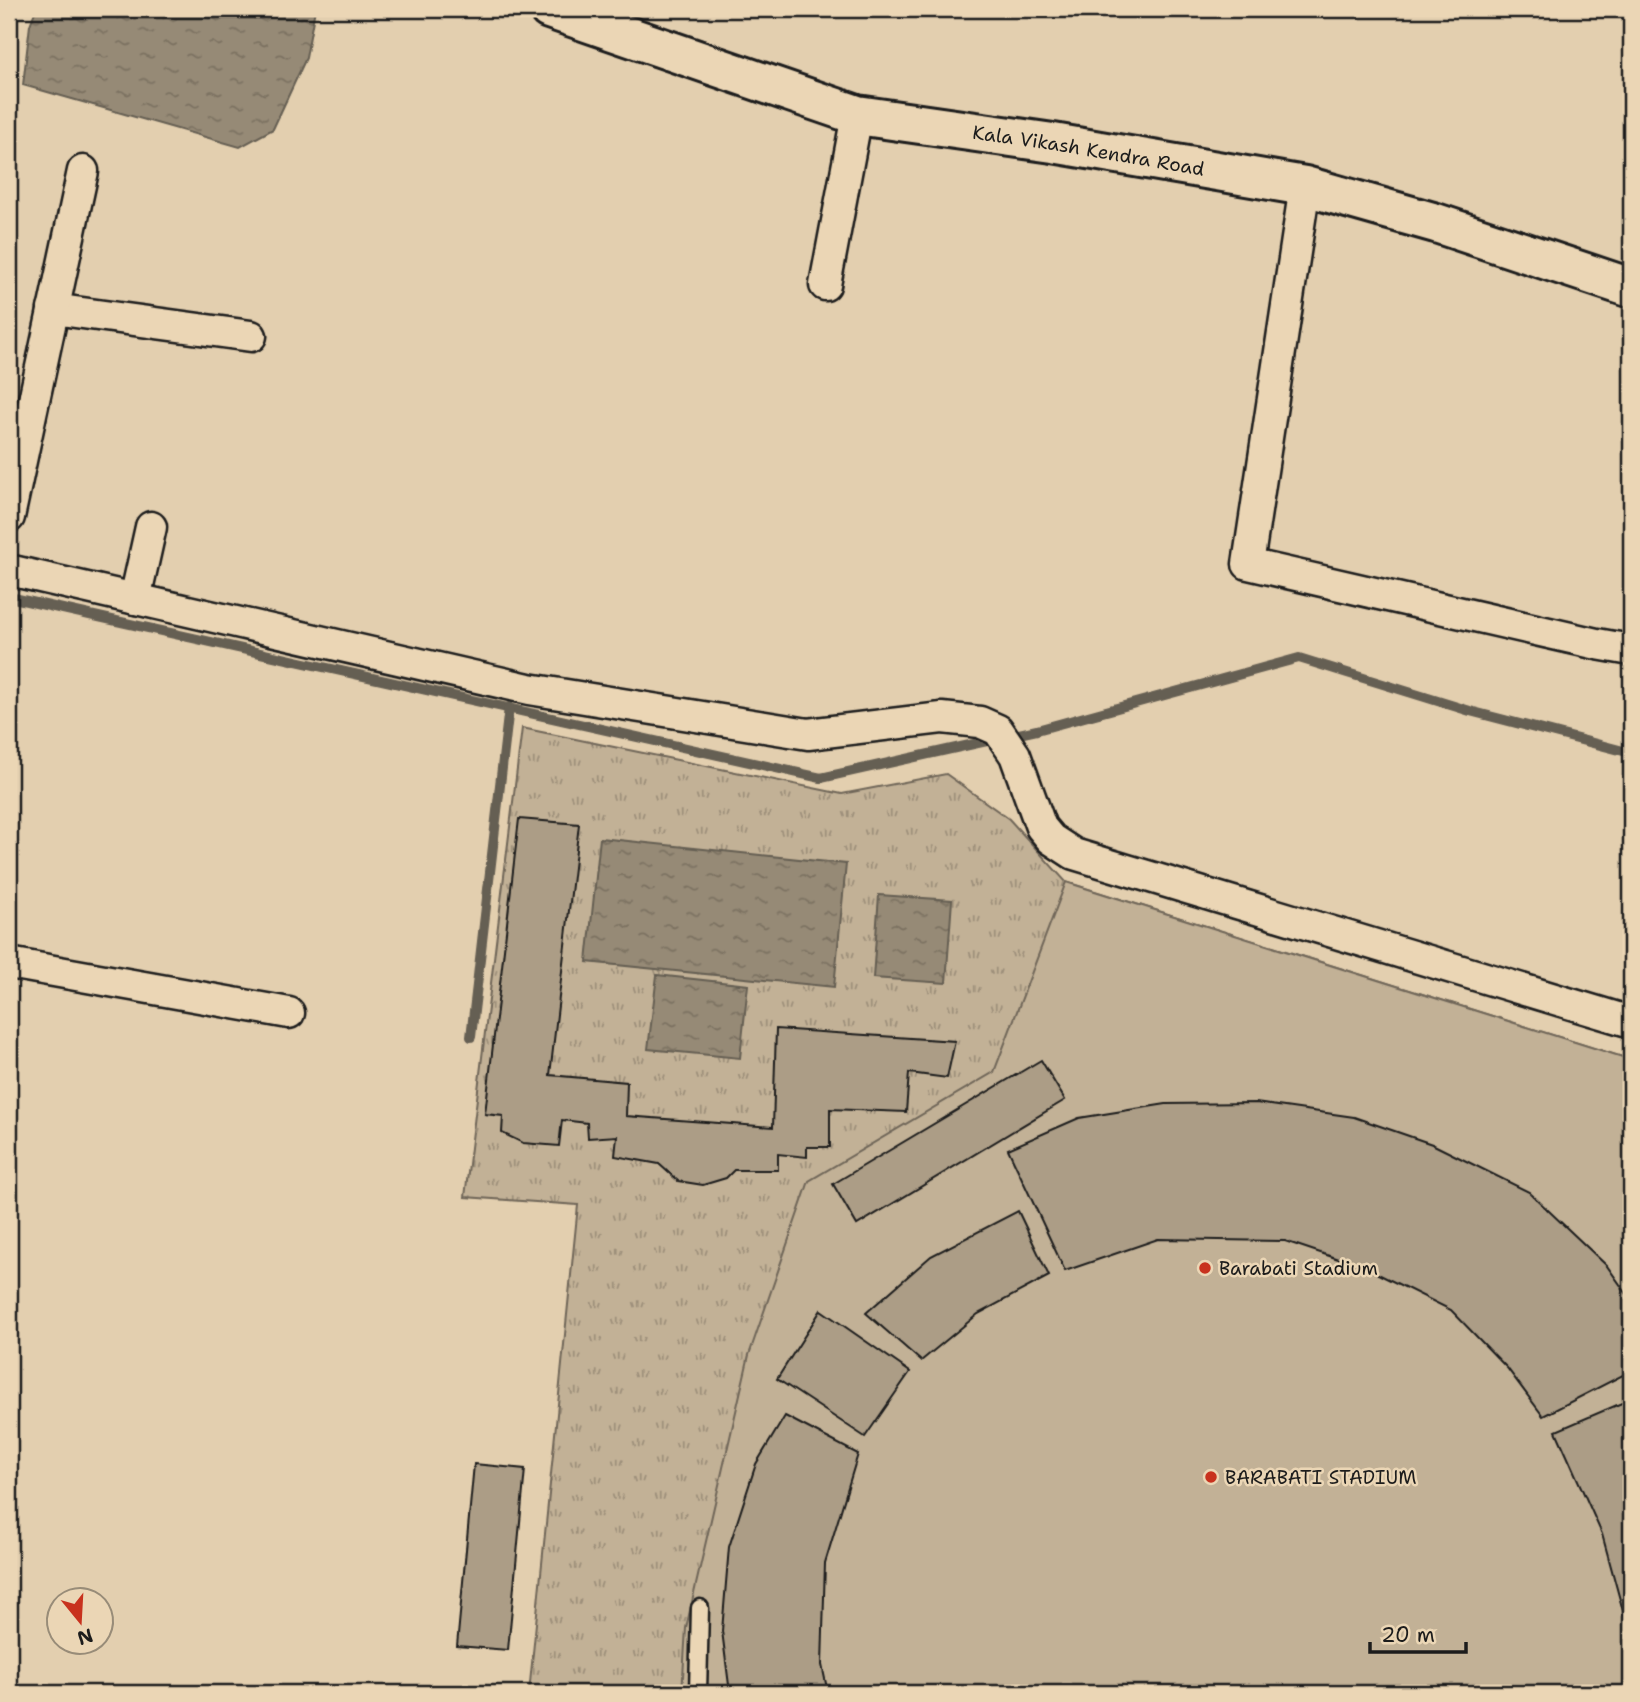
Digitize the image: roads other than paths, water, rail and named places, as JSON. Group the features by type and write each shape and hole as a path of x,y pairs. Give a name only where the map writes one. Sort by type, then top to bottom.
{"street":[{"name":"Kala Vikash Kendra Road","path":"549,9 856,115 1053,142 1305,186 1436,223 1631,288"},
{"path":"825,285 856,115"},
{"path":"9,517 83,171"},
{"path":"1305,186 1248,564 1597,645 1631,650"},
{"path":"53,309 251,336"},
{"path":"135,599 151,527"},
{"path":"9,570 529,689 808,734 942,718 980,722 998,730 1016,755 1041,827 1051,839 1074,854 1631,1022"},
{"path":"9,963 289,1013"}],"lane":[{"path":"698,1693 700,1608"}],"water":[{"path":"36,9 315,9 306,58 273,129 240,147 23,85 30,25"},
{"path":"600,838 846,864 834,987 587,962"},
{"path":"879,895 952,900 946,983 873,978"},
{"path":"657,975 748,985 740,1058 648,1049"}],"waterway":[{"path":"9,597 821,778 1037,730 1299,658 1470,711 1631,753"},
{"path":"471,1037 509,707"}],"place":[{"name":"Barabati Stadium","path":"1205,1268"},
{"name":"BARABATI STADIUM","path":"1211,1477"}]}
